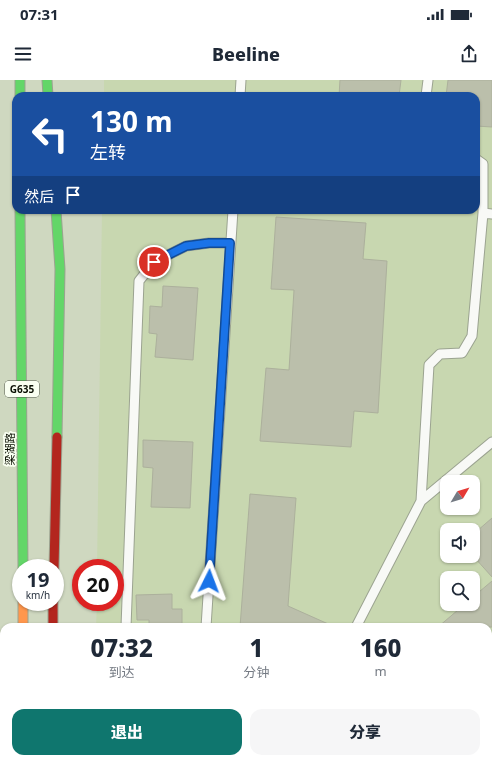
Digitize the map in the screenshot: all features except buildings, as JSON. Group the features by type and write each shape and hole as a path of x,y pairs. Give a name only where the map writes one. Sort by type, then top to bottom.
{"main road":[{"path":"20,80 20,92"},
{"path":"47,80 48,92"},
{"name":"梁湖路","path":"20,214 23,559"},
{"path":"54,559 60,269 56,214"},
{"path":"22,623 23,611"},
{"path":"52,623 53,611"}],"lane":[{"path":"240,92 241,80"},
{"path":"426,92 428,80"},
{"path":"421,501 429,365 440,354 462,353 472,336 487,213 483,164 480,162"},
{"path":"206,623 233,214"},
{"path":"126,623 139,282 154,262 186,246 209,243 230,243"},
{"path":"358,623 421,501 492,442"}],"shaded area":[{"path":"104,80 492,80 492,623 96,623 97,611 124,611 124,559 97,559 102,214 480,214 480,92 104,92"}],"traffic: fast":[{"path":"20,80 20,92"},
{"path":"47,80 48,92"},
{"path":"20,214 23,559"},
{"path":"56,214 60,269 57,437"}],"traffic: slow":[{"path":"23,611 23,623"}],"traffic: jam":[{"path":"54,559 57,437"},
{"path":"53,611 53,623"}],"route":[{"path":"154,262 186,246 209,243 230,243 209,581"}]}
